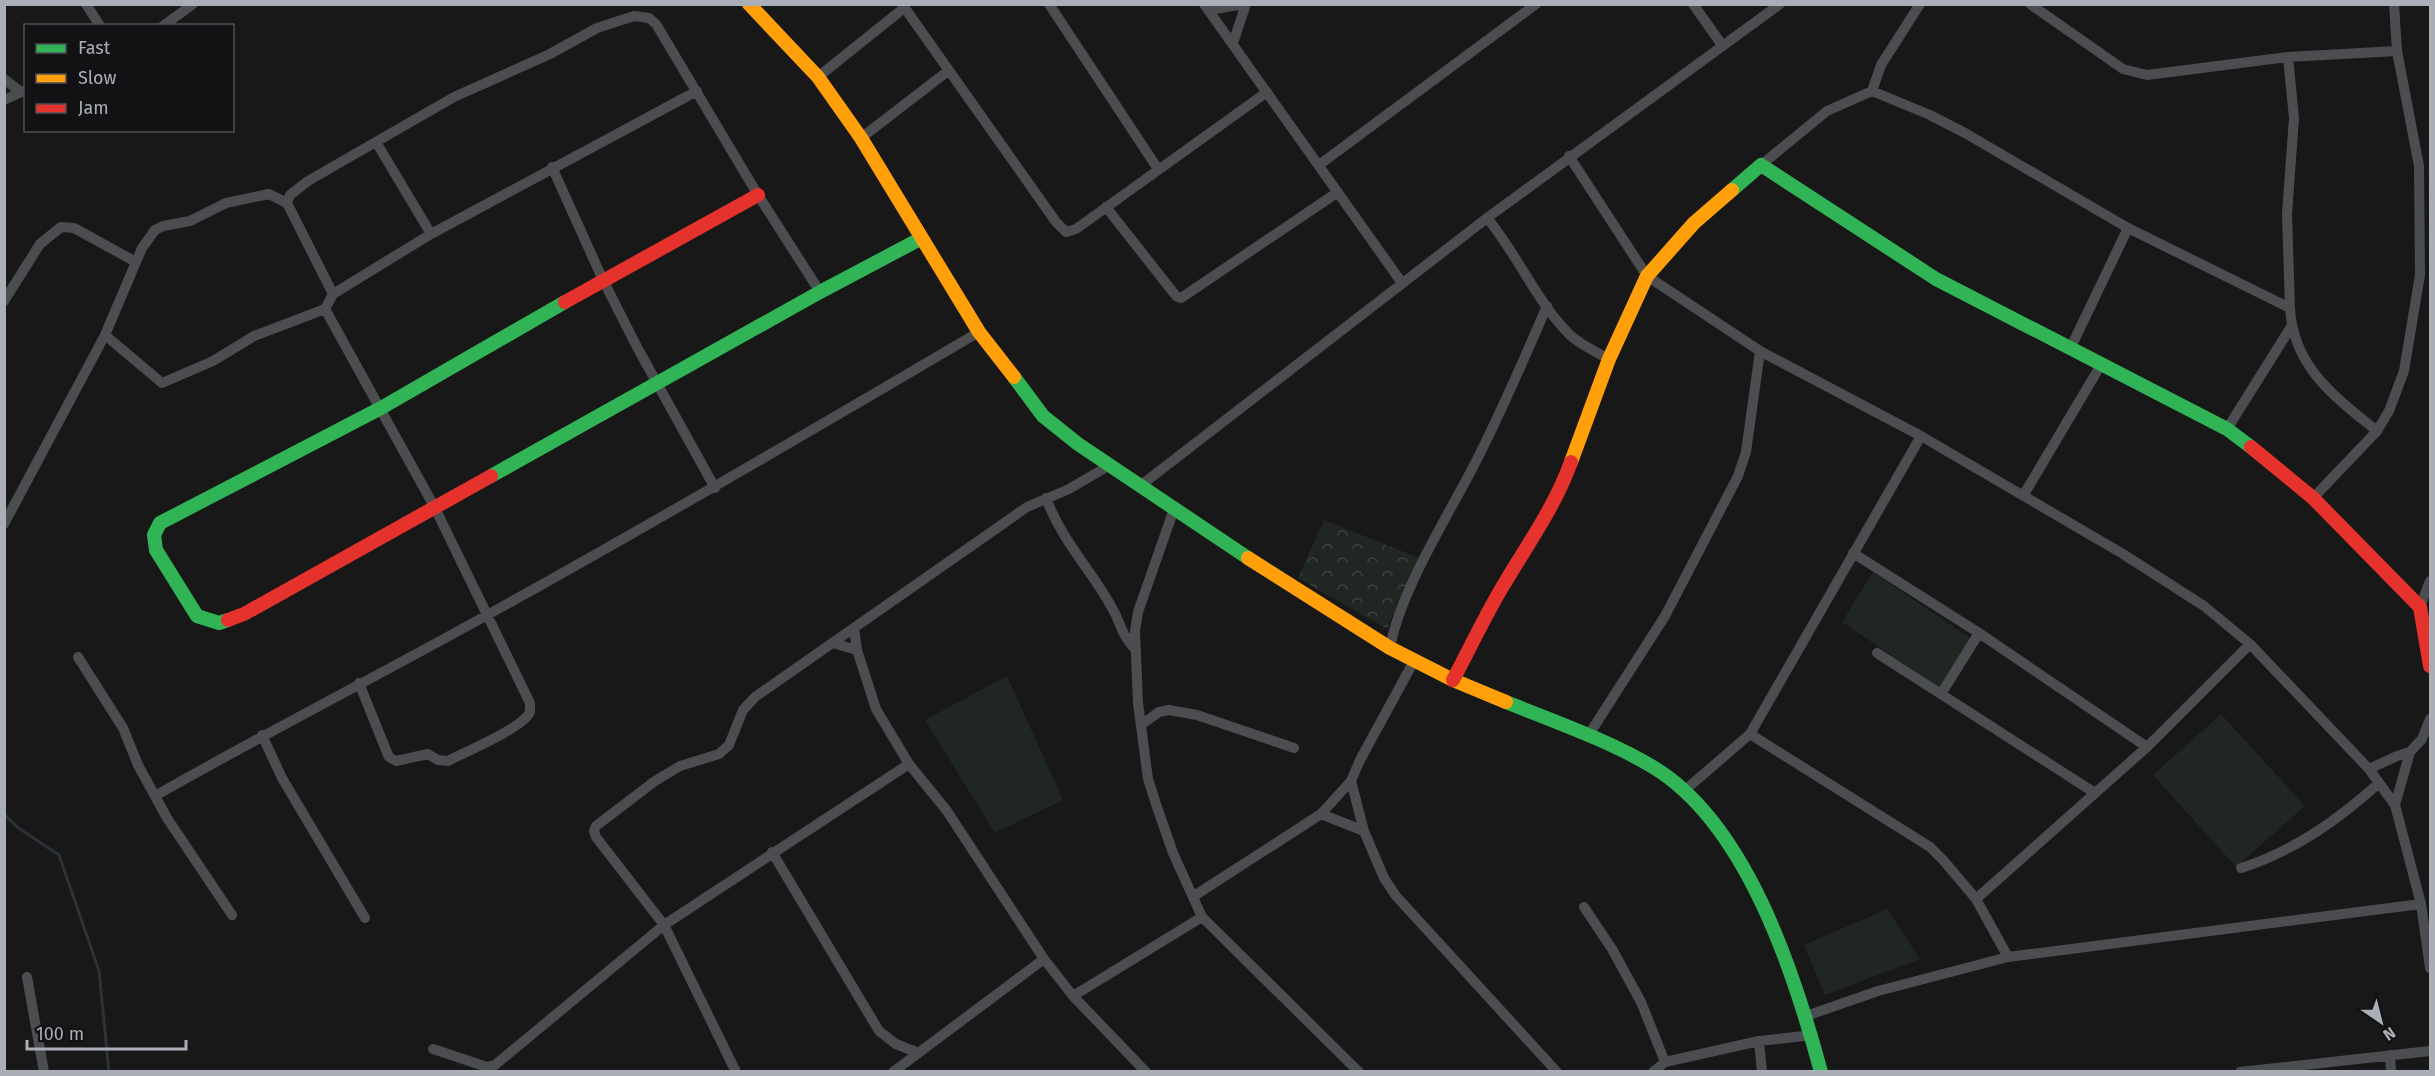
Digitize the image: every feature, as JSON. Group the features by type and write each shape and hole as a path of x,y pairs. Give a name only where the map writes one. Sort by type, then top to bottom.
{"street":[{"path":"86,4 99,24"},
{"path":"166,24 193,4"},
{"path":"749,4 818,77 861,138 920,239 979,332 1043,416 1078,444 1174,509 1310,599 1390,648 1453,680 1588,736 1653,767 1684,791 1720,832 1743,865 1759,894 1813,1035 1821,1071"},
{"path":"1049,4 1158,169"},
{"path":"1206,7 1245,4 1233,44"},
{"path":"1318,165 1536,4"},
{"path":"1693,4 1722,45"},
{"path":"1140,486 1569,156 1780,4"},
{"path":"1872,91 1881,65 1920,4"},
{"path":"2030,4 2123,69 2147,75 2288,57 2397,51"},
{"path":"2313,498 2377,431 2388,411 2404,371 2425,274 2419,166 2397,51 2394,4"},
{"path":"818,77 903,6 1056,222 1066,231 1076,229 1267,92"},
{"path":"1206,7 1402,283"},
{"path":"287,203 290,195 308,181 454,97 550,54 597,28 634,16 649,18 656,24 758,195 820,292"},
{"path":"2288,57 2294,110 2287,214 2291,327 2307,364 2322,385 2377,431"},
{"path":"861,138 948,71"},
{"path":"4,79 23,91"},
{"path":"4,100 23,91"},
{"path":"105,335 162,383 213,362 254,336 325,309 333,294 431,234 697,91"},
{"path":"1453,680 1500,591 1541,526 1563,484 1609,359 1647,276 1694,223 1761,165 1827,111 1872,91 1956,128 2128,228 2290,308"},
{"path":"376,142 431,234"},
{"path":"1569,156 1647,276 1760,351 1921,436 2204,606 2250,644 2369,769 2395,805 2421,904 2430,968"},
{"path":"1761,165 1936,279 2227,429 2313,498 2420,607"},
{"path":"552,167 603,280 715,488"},
{"path":"1106,207 1176,296 1181,298 1186,297 1338,192"},
{"path":"4,524 105,335 136,262 155,230 190,220 226,203 269,194 287,203 333,294"},
{"path":"758,195 603,280 381,408 160,524 154,536 156,550 196,616 219,623 253,609 657,382 920,239"},
{"path":"1487,218 1547,306 1569,334 1583,345 1609,359"},
{"path":"4,301 40,244 61,227 74,228 136,262"},
{"path":"2071,347 2128,228"},
{"path":"1390,648 1398,618 1413,583 1488,438 1547,306"},
{"path":"325,309 435,508 530,703 530,712 508,731 448,761 438,760 428,754 396,761 389,757 359,683"},
{"path":"2227,429 2291,327"},
{"path":"155,796 262,735 487,615 715,488 979,332"},
{"path":"1588,736 1665,616 1738,476 1746,452 1760,351"},
{"path":"2023,496 2102,363"},
{"path":"1684,791 1750,734 1921,436"},
{"path":"736,1071 664,925 596,837 594,831 596,826 655,781 672,771 718,754 729,745 742,710 755,696 1027,507 1069,489 1110,465"},
{"path":"1046,498 1064,537 1111,605 1125,639 1136,650"},
{"path":"1174,509 1138,612 1135,632 1141,725 1148,779 1157,807 1173,854 1202,917 1359,1071"},
{"path":"1853,552 1979,633 2147,747"},
{"path":"2430,580 2420,607 2430,666"},
{"path":"854,628 857,650 876,709 909,764 947,811 1044,959 1073,996 1146,1071"},
{"path":"1941,694 1979,633"},
{"path":"833,643 857,650"},
{"path":"1976,899 2147,747 2250,644"},
{"path":"1877,653 2095,793"},
{"path":"78,657 123,728 138,765 167,818 232,915"},
{"path":"1194,896 1321,814 1351,782 1360,760 1414,661"},
{"path":"1141,725 1159,711 1169,710 1197,716 1294,748"},
{"path":"2395,805 2410,752 2422,739 2430,719"},
{"path":"1750,734 1930,848 1976,899 2008,957"},
{"path":"262,735 282,778 365,918"},
{"path":"2369,769 2410,752"},
{"path":"433,1049 487,1067 495,1065 664,925 909,764"},
{"path":"1351,782 1364,831 1384,878 1396,896 1557,1071"},
{"path":"2241,868 2278,855 2306,839 2354,805 2379,783"},
{"path":"1321,814 1364,831"},
{"path":"772,852 879,1031 896,1044 916,1052"},
{"path":"1806,1016 1878,991 2008,957 2421,904"},
{"path":"1584,907 1612,950 1641,1002 1665,1062"},
{"path":"1073,996 1202,917"},
{"path":"893,1071 1044,959"},
{"path":"27,977 44,1071"},
{"path":"1653,1071 1665,1062 1759,1041 1813,1035"},
{"path":"1759,1041 1762,1071"},
{"path":"2240,1071 2430,1051"},
{"path":"2390,1055 2391,1071"}],"green space":[{"path":"1324,520 1419,558 1387,629 1298,578"},
{"path":"1873,572 1973,640 1940,688 1842,622"},
{"path":"1007,676 1063,800 995,833 925,720"},
{"path":"2221,714 2305,806 2236,867 2153,775"},
{"path":"1887,909 1920,959 1825,995 1804,945"}],"waterway":[{"path":"4,814 17,827 59,855 99,971 109,1072"}],"traffic: fast":[{"path":"1732,190 1761,165 1936,279 2227,429 2251,447"},
{"path":"491,476 820,292 920,239"},
{"path":"228,620 219,623 197,616 156,550 154,535 160,523 381,408 565,302"},
{"path":"1014,377 1043,416 1078,444 1248,558"},
{"path":"1506,702 1600,740 1653,767 1686,792 1715,824 1740,862 1762,903 1796,990 1821,1072"}],"traffic: slow":[{"path":"749,4 818,77 861,138 979,332 1014,377"},
{"path":"1571,462 1609,359 1647,276 1694,223 1732,190"},
{"path":"1248,558 1390,648 1453,680 1506,702"}],"traffic: jam":[{"path":"565,302 758,195"},
{"path":"2251,447 2313,498 2420,607 2430,666"},
{"path":"1453,680 1494,602 1548,512 1571,462"},
{"path":"228,620 244,614 491,476"}]}
